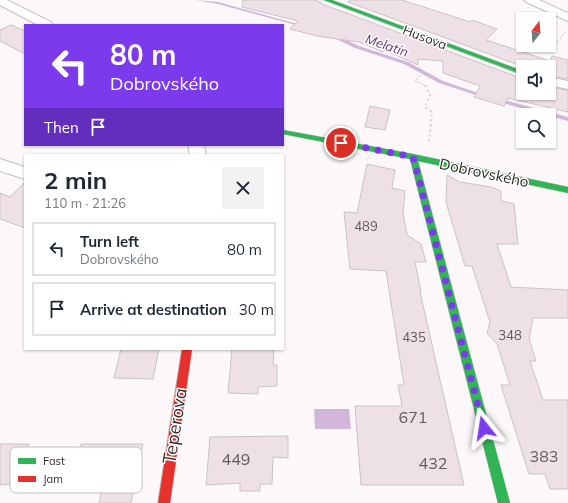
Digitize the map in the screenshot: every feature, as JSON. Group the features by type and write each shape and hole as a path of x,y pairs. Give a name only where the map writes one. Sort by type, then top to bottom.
{"street":[{"path":"0,0 45,24"},
{"name":"Husova","path":"327,0 516,70"},
{"path":"530,0 568,17"},
{"path":"556,82 568,85"},
{"name":"Dobrovského","path":"284,132 413,157 568,190"},
{"path":"413,157 504,503"},
{"path":"0,165 24,173"},
{"name":"Teperova","path":"164,503 187,350"}],"path":[{"path":"556,44 568,27"},
{"path":"420,67 420,76 415,81 427,86 430,95 425,107 432,112 427,160"}],"shaded area":[{"path":"314,409 349,409 351,429 315,429"}],"building":[{"path":"243,0 315,0 322,4 516,76 516,100 508,98 504,106 474,97 480,86 443,73 443,61 418,59 418,65 384,50 383,52 359,42 317,36 290,29 298,21 242,7"},
{"path":"351,0 402,0 470,22 472,20 497,29 486,40 516,50 516,52 523,52 547,60 516,60 516,64 348,2"},
{"path":"11,25 24,31 24,53 0,41 0,30"},
{"path":"552,56 568,60 568,79 556,77 556,60 550,60"},
{"path":"556,88 568,90 568,112 517,100 556,100"},
{"path":"370,106 390,110 385,130 365,127"},
{"path":"367,164 395,170 392,188 405,191 403,213 407,235 421,244 426,262 415,262 420,292 464,485 361,485 355,406 402,406 398,385 404,385 386,271 350,269 344,212 357,213"},
{"path":"447,175 460,182 491,187 501,191 501,201 514,204 518,244 497,244 511,287 568,290 568,318 533,318 529,339 536,361 530,361 543,400 568,400 568,489 550,489 545,474 529,474 501,385 510,385 497,344 487,333 490,322 472,266 465,266 446,202"},
{"path":"24,183 24,228 0,219 0,193 10,197"},
{"path":"121,350 159,350 153,379 114,378"},
{"path":"232,350 274,350 273,365 277,365 277,386 258,387 258,394 228,393"},
{"path":"288,436 288,458 273,457 272,484 260,484 260,491 240,491 240,483 206,485 210,437"},
{"path":"0,444 29,444 28,447 10,447 10,484 0,485"},
{"path":"81,444 143,444 142,449 142,447 80,447"},
{"path":"101,493 133,493 131,503 99,503"}],"waterway":[{"name":"Melatín","path":"197,0 218,3 303,26"},
{"name":"Melatín","path":"334,36 357,47 406,63 441,82 484,96"},
{"name":"Melatín","path":"497,100 568,119"}],"traffic: fast":[{"path":"327,0 516,70"},
{"path":"284,132 413,157 568,190"},
{"path":"413,157 504,503"}],"traffic: jam":[{"path":"164,503 187,350"}],"route":[{"path":"341,143 413,157 484,428"}]}
